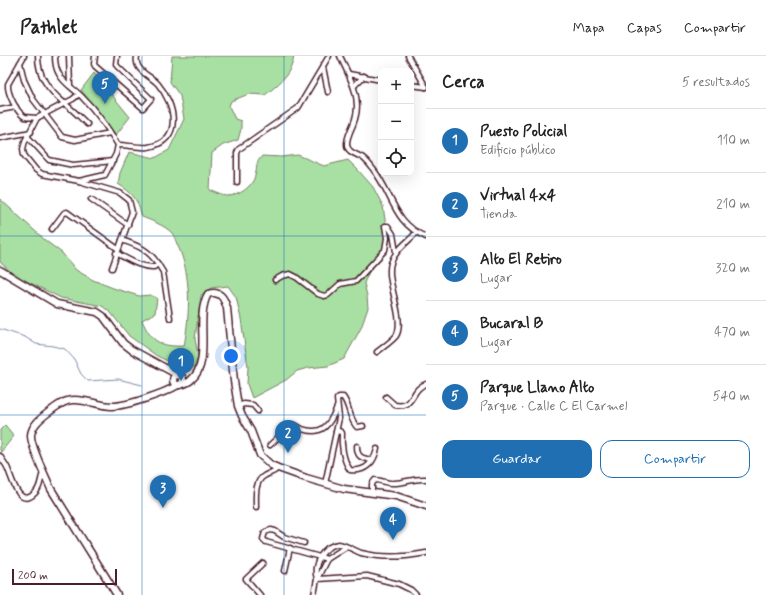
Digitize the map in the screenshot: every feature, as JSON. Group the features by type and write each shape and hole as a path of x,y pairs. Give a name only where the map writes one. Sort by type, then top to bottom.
{"street":[{"path":"24,56 7,87 11,98 23,116 27,118 37,118 79,94"},
{"path":"38,56 38,62 42,74 46,84 53,94 87,124"},
{"path":"55,56 55,65 59,74 98,114 118,145 113,161 105,175 79,181"},
{"path":"69,56 70,86"},
{"path":"95,56 95,66 142,108 151,100 117,66 117,56"},
{"path":"118,145 147,147 157,145 169,136 172,130 173,116 168,98 157,82 138,66 137,56"},
{"path":"237,182 237,153 239,149 298,108 329,56"},
{"path":"340,56 354,86 357,110 347,147 374,169 401,220 406,225 426,237"},
{"path":"408,56 426,87"},
{"path":"20,63 28,90 44,114 62,136 75,140 110,133"},
{"path":"323,67 328,92"},
{"path":"349,74 378,79"},
{"path":"354,86 364,76"},
{"path":"414,84 420,77"},
{"path":"414,85 426,87"},
{"path":"0,110 16,107"},
{"path":"37,118 23,149 24,156 36,170 42,174 79,181 120,193 129,200 132,212 112,268"},
{"path":"0,138 31,132"},
{"path":"28,137 49,160 73,165 113,161"},
{"path":"91,199 128,225"},
{"path":"52,229 64,213 67,212 117,251 139,264 154,267 158,264"},
{"path":"275,280 290,274 322,296 328,295 340,284 356,282 385,250 387,238 385,226 388,226 393,234 396,252"},
{"path":"377,352 395,337 398,330 398,320 390,269 391,262 396,252 417,232"},
{"path":"122,240 145,250 150,254 163,272 170,318"},
{"path":"0,270 58,304 97,312 103,316 123,343 132,350 170,370 177,380"},
{"path":"116,595 48,483 43,473 31,436 36,423 56,407 72,400 104,406 118,406 161,393 177,380 191,381 197,374 201,364 203,352 202,315 204,301 208,294 213,292 219,293 225,298 232,369 238,406 251,431 260,455 278,468 325,484 344,489 396,496 426,506"},
{"path":"386,397 395,405 404,406 410,402 419,388 426,384"},
{"path":"325,484 339,418 337,399 341,396 346,400 355,425 357,427 363,426"},
{"path":"238,406 244,404 253,405 258,411"},
{"path":"270,445 289,426 293,424 303,429 312,430 326,428 338,407"},
{"path":"336,432 339,431 342,433 345,459 350,470 365,469 376,456 377,449"},
{"path":"357,446 357,453 359,456 372,461"},
{"path":"0,456 7,466 16,489 24,498 36,493 43,473"},
{"path":"256,507 256,489 261,479 264,476 273,473 278,468"},
{"path":"372,492 372,484 375,480 394,484 418,479 426,479"},
{"path":"40,485 48,483"},
{"path":"304,543 284,537 271,530 265,532 263,535 264,541 327,559"},
{"path":"317,579 316,568 320,556 332,545 342,544 360,552 379,556 426,553"},
{"path":"314,595 317,579 327,559 346,547"},
{"path":"285,571 290,548"},
{"path":"260,595 246,579 263,563"},
{"path":"317,579 367,576 399,584 411,590 416,595"}],"green space":[{"path":"172,56 294,56 293,62 287,74 265,95 249,94 231,101 229,106 235,119 241,121 241,129 238,140 223,145 212,153 210,190 226,196 241,193 251,184 256,173 257,164 262,156 282,157 298,155 324,166 348,160 373,187 383,206 388,240 364,283 368,308 361,328 344,359 328,366 308,368 297,371 286,380 252,398 247,384 248,367 241,319 236,297 228,286 211,288 201,295 195,339 198,355 195,366 189,371 157,356 129,336 111,313 102,306 61,298 14,275 0,262 0,199 46,241 62,253 76,270 93,280 113,288 139,296 150,295 157,298 155,313 142,320 145,327 158,342 169,345 184,346 188,320 188,294 185,268 176,240 172,233 165,228 142,217 134,198 128,191 118,184 120,173 129,152 155,158 169,150 184,119 180,96 170,82"},
{"path":"94,73 130,117 116,135 81,90"},
{"path":"5,425 14,436 1,452 0,430"}],"waterway":[{"path":"0,329 25,337 36,344 65,349 74,359 81,374 88,381 118,379 142,385"}],"place":[{"name":"Parque Llano Alto","path":"105,104"},
{"name":"Puesto Policial","path":"181,381"},
{"name":"Virtual 4x4","path":"288,453"},
{"name":"Alto El Retiro","path":"163,508"},
{"name":"Bucaral B","path":"393,540"}]}
